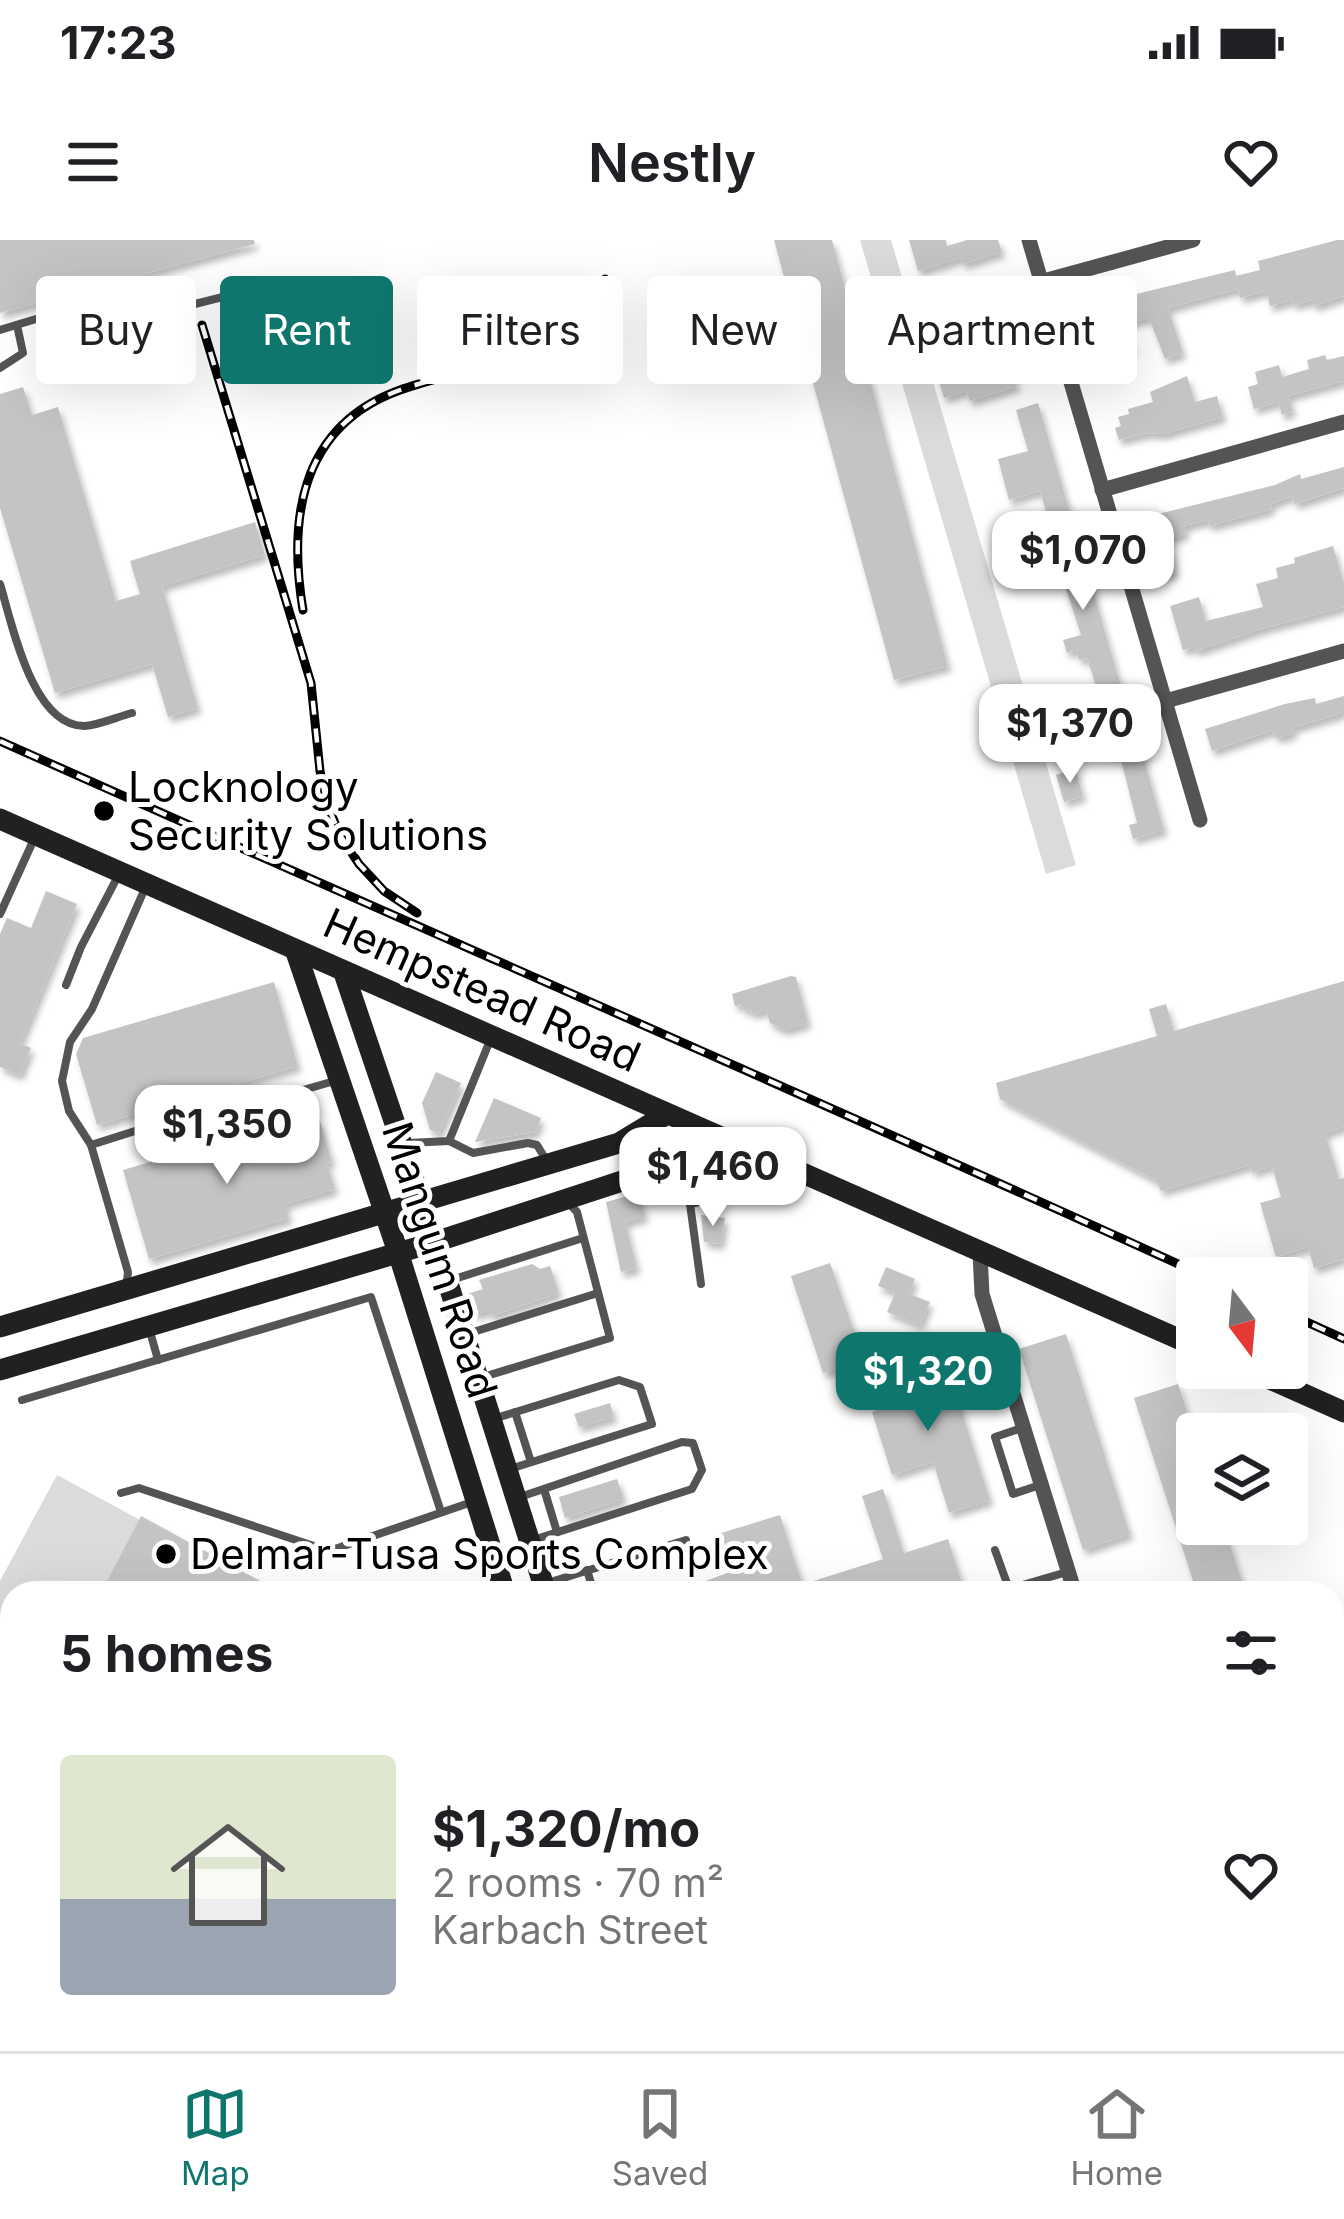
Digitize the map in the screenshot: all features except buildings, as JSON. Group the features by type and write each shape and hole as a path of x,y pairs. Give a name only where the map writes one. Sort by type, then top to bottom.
{"main road":[{"name":"Hempstead Road","path":"0,819 1176,1338"},
{"name":"Mangum Road","path":"296,952 398,1252 501,1581"},
{"name":"Mangum Road","path":"344,973 542,1581"},
{"path":"0,1327 619,1144 667,1114"},
{"path":"0,1370 435,1242 659,1168 716,1136"},
{"path":"549,1164 565,1199"},
{"path":"126,1290 144,1328"},
{"path":"1292,1389 1344,1412"},
{"path":"476,1498 510,1484"}],"street":[{"path":"1029,240 1040,276"},
{"path":"1064,276 1193,240"},
{"path":"1071,384 1200,820"},
{"path":"1102,490 1344,422"},
{"path":"1162,702 1344,651"},
{"path":"980,1253 982,1294 1071,1581"}],"lane":[{"path":"0,330 141,287 152,289 163,304 175,309 220,298"},
{"path":"0,368 23,353 17,325"},
{"path":"0,584 28,673 53,714 82,726 132,713"},
{"path":"0,914 36,835"},
{"path":"66,986 120,873"},
{"path":"126,1290 128,1272 91,1145 69,1111 62,1081 70,1042 92,1009 147,885"},
{"path":"0,887 10,892"},
{"path":"449,1142 491,1037"},
{"path":"91,1145 223,1103 244,1106 340,1079"},
{"path":"403,1145 417,1140 449,1142 473,1153 528,1143 537,1145 549,1164"},
{"path":"690,1204 732,1187 763,1157"},
{"path":"659,1168 690,1204 701,1284"},
{"path":"476,1379 610,1339 577,1212 565,1199"},
{"path":"447,1281 584,1238"},
{"path":"463,1336 598,1293"},
{"path":"22,1400 371,1298 441,1512"},
{"path":"144,1328 158,1360"},
{"path":"489,1420 619,1380 640,1387 652,1424 531,1462 510,1484"},
{"path":"515,1412 531,1462"},
{"path":"1024,1427 995,1437 1013,1494 1042,1485"},
{"path":"510,1484 544,1490 682,1442 693,1443 702,1470 692,1489 529,1541"},
{"path":"121,1493 139,1488 329,1551 476,1498"},
{"path":"544,1490 557,1532"},
{"path":"561,1581 686,1540"},
{"path":"995,1550 1006,1581"},
{"path":"587,1570 590,1581"},
{"path":"1035,1581 1068,1571"}],"shaded area":[{"path":"860,240 891,240 902,276 871,276"},
{"path":"902,384 934,384 1076,865 1046,874"},
{"path":"57,1475 253,1581 0,1581"}],"railway":[{"path":"202,325 311,683 327,804 359,864 384,891 417,913"},
{"path":"303,610 298,542 301,510 321,451 367,406 420,384"},
{"path":"0,741 1176,1263"},
{"path":"1308,1323 1344,1339"}],"place":[{"name":"Locknology Security Solutions","path":"104,811"},
{"name":"Delmar-Tusa Sports Complex","path":"166,1554"}]}
